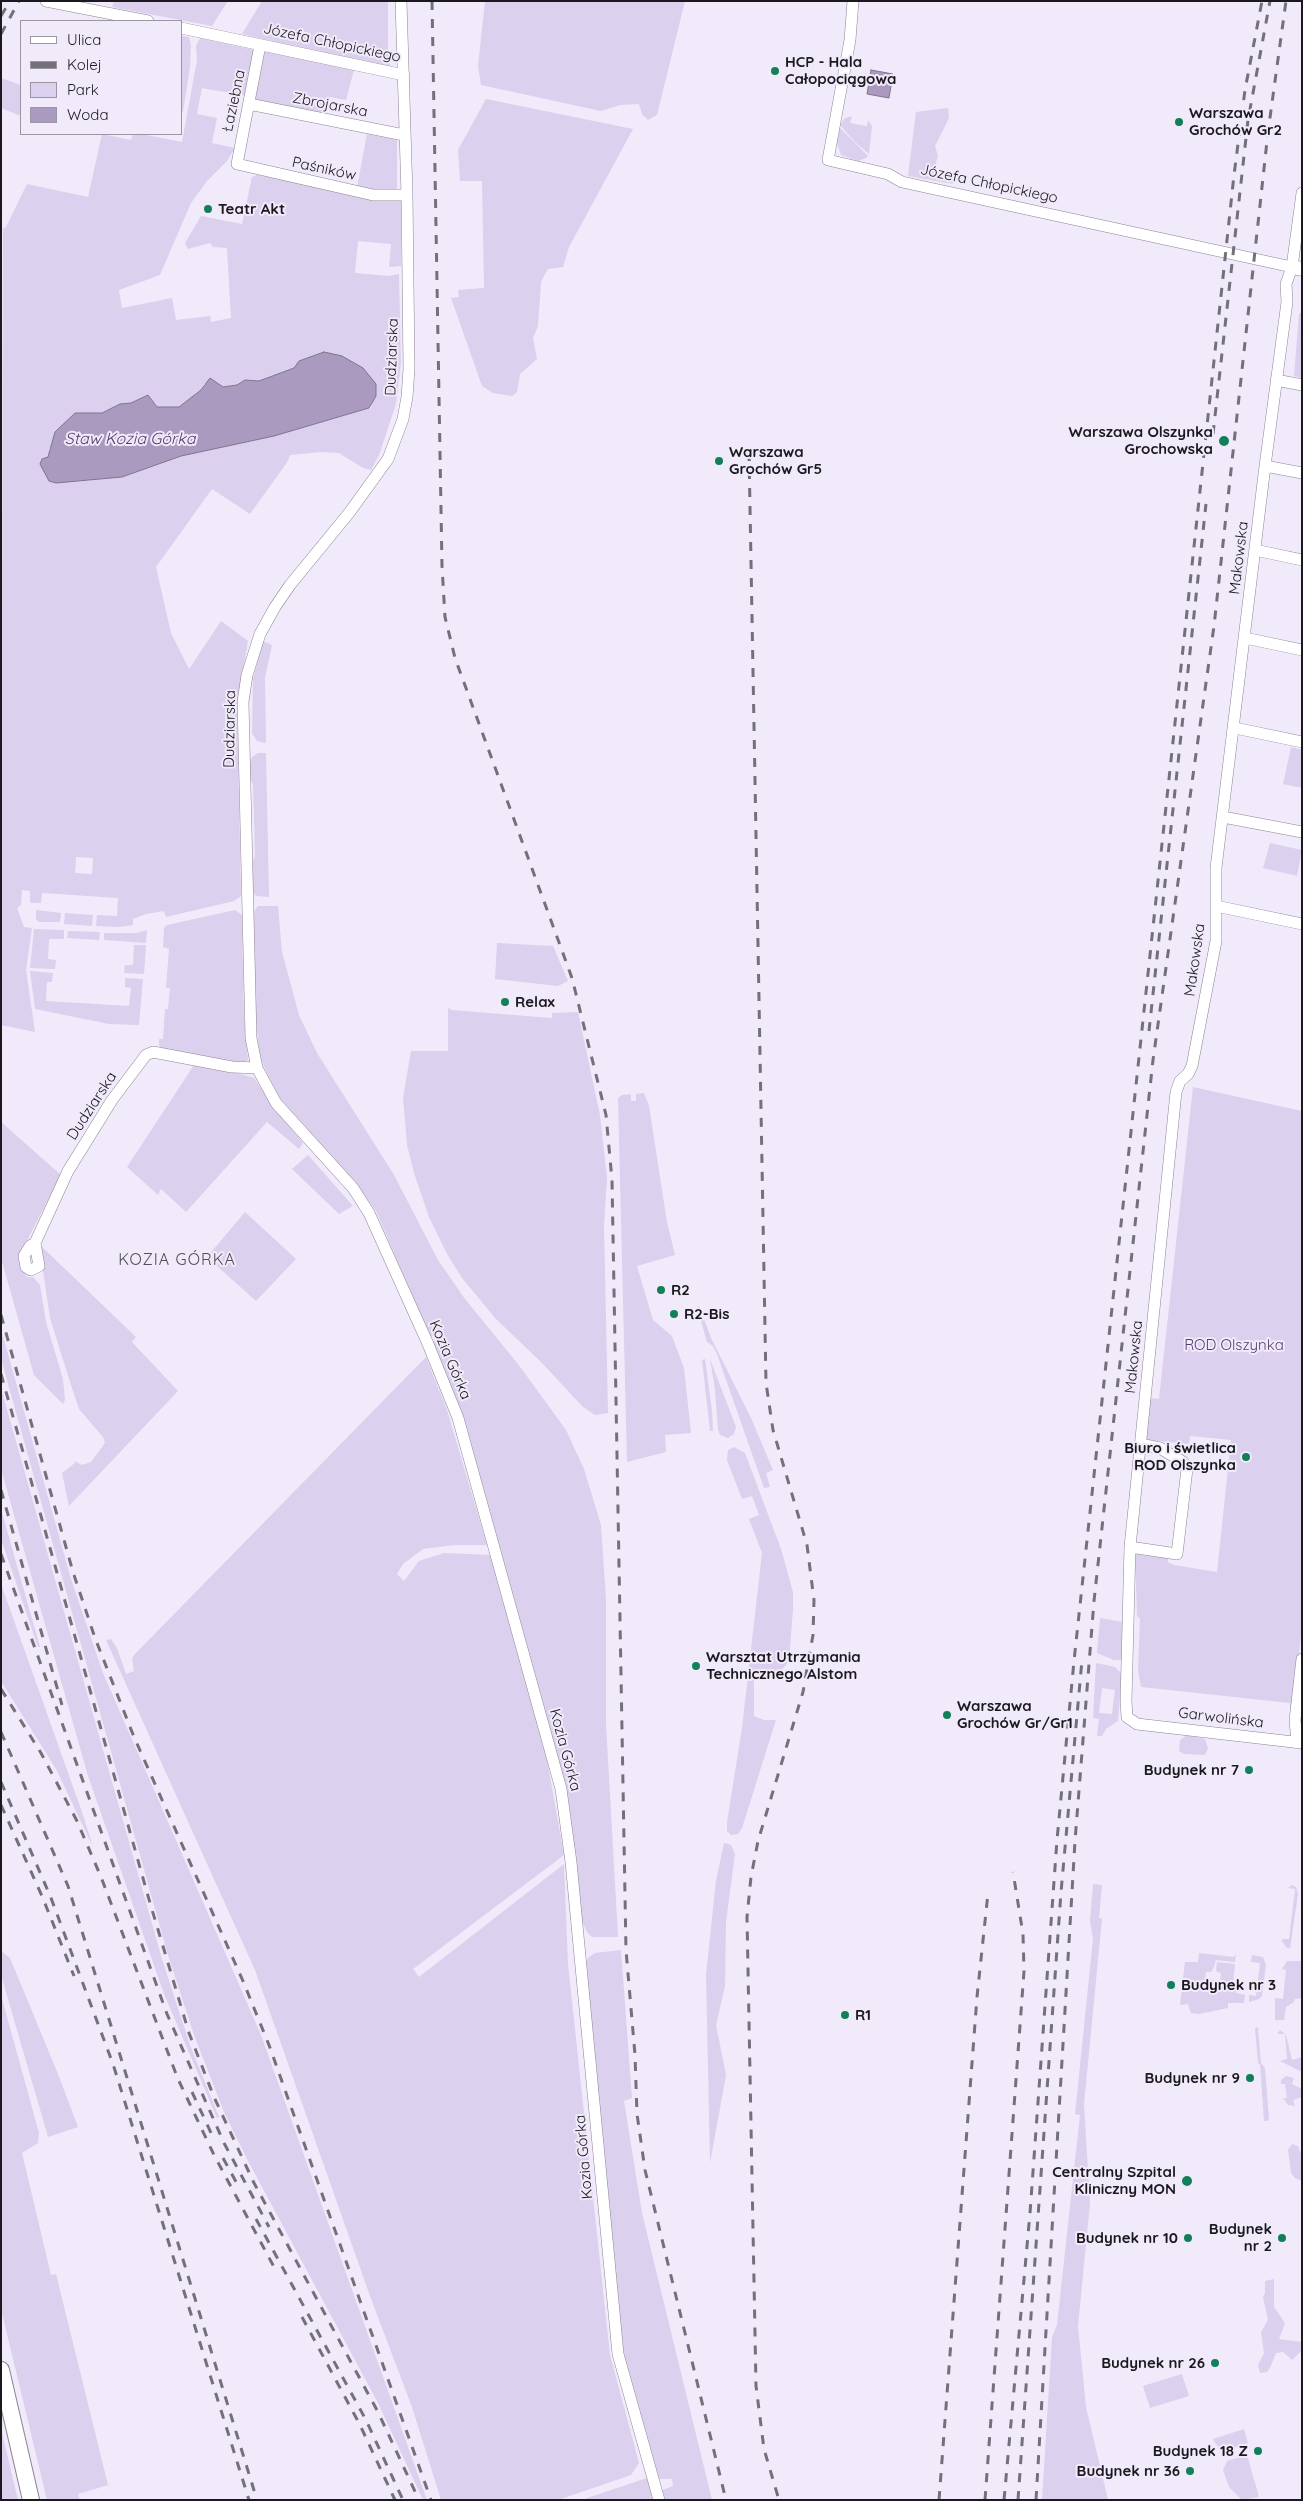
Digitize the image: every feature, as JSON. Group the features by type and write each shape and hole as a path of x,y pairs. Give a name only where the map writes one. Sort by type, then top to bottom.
{"main road":[{"path":"1,2370 31,2500"}],"street":[{"path":"46,1 143,20"},
{"name":"Józefa Chłopickiego","path":"182,28 404,76 401,1"},
{"name":"Józefa Chłopickiego","path":"853,1 849,49 828,160 888,174 902,182 1297,268"},
{"name":"Łaziebna","path":"236,163 260,46"},
{"name":"Dudziarska","path":"35,1243 68,1171 112,1100 146,1055 153,1052 232,1067 257,1068 251,1038 249,1007 243,702 247,675 260,634 275,607 290,585 349,513 388,459 403,419 409,369 404,76"},
{"name":"Zbrojarska","path":"249,104 404,135"},
{"name":"Paśników","path":"236,163 241,167 373,195 407,195"},
{"name":"Makowska","path":"1136,1724 1128,1718 1126,1701 1130,1547 1176,1092 1180,1081 1188,1074 1192,1066 1216,942 1216,868 1287,302 1286,284 1297,268 1302,193"},
{"path":"1276,380 1302,386"},
{"path":"1265,466 1302,473"},
{"path":"1255,550 1302,560"},
{"path":"1245,638 1302,650"},
{"path":"1235,728 1302,742"},
{"path":"1223,817 1302,832"},
{"path":"1216,906 1302,924"},
{"name":"Kozia Górka","path":"257,1068 276,1103 354,1188 370,1213 428,1344 458,1418 561,1789 571,1862 618,2354 659,2500"},
{"path":"1130,1547 1177,1554 1187,1469 1184,1462 1160,1448 1140,1444"},
{"path":"1299,1743 1295,1720 1302,1659"},
{"name":"Garwolińska","path":"1136,1724 1299,1743"}],"green space":[{"path":"114,1 228,1 212,26 112,7"},
{"path":"262,1 388,1 388,52 391,68 242,34"},
{"path":"485,1 685,1 657,115 648,120 642,114 639,104 620,105 601,111 481,85 478,66"},
{"path":"182,36 189,37 191,45 190,67 183,112"},
{"path":"200,38 254,50 247,96 202,88 197,114 217,118 212,143 235,148 227,161 207,181 191,203 160,275 119,290 122,308 172,298 176,320 210,316 211,322 231,318 227,248 213,247 210,243 188,249 185,243 201,216 242,224 252,177 257,175 397,198 401,201 401,266 389,267 391,244 358,241 355,273 389,276 399,274 401,363 396,404 379,455 371,470 363,468 339,453 321,452 290,455 288,461 250,514 212,489 156,567 171,633 189,669 221,621 248,641 237,705 241,896 234,901 166,917 164,911 146,914 133,919 133,925 119,927 96,926 97,915 117,916 118,898 42,893 41,903 32,903 30,902 30,891 22,890 21,905 17,908 24,927 32,928 26,970 35,1032 1,1025 3,229 6,227 27,184 88,197 102,135 131,140 133,135 146,135 182,142 197,60 196,46","holes":["299,361 373,396 371,408 274,436 181,456 122,477 72,482 49,481 49,449 67,421 75,413 102,413 120,404 131,403 148,395 157,407 179,407 202,390 204,384 216,384 223,387 237,385 245,380 259,381 294,368","76,857 93,858 92,874 75,873"]},
{"path":"265,51 354,70 346,100 330,97 325,115 255,101"},
{"path":"1,78 20,85 20,116 1,108"},
{"path":"486,99 633,129 569,247 563,267 548,269 541,282 538,326 533,338 537,359 520,374 517,392 512,396 493,393 482,386 451,298 459,297 458,290 484,288 482,181 460,181 458,150"},
{"path":"948,108 949,118 935,146 938,156 934,169 955,174 953,184 908,176 916,112"},
{"path":"852,116 850,123 867,126 868,120 872,126 869,154 840,125 845,118"},
{"path":"840,128 868,156 866,158 858,161 841,155 837,143"},
{"path":"367,134 397,140 397,189 376,191 357,187"},
{"path":"1302,312 1302,378 1294,376 1299,314"},
{"path":"263,641 272,645 265,678 266,743 257,741 252,733 253,679"},
{"path":"1291,747 1302,750 1302,788 1283,784"},
{"path":"258,753 266,753 269,897 256,896 252,890 252,864 255,856 253,784 250,779 250,762 252,757"},
{"path":"1270,843 1302,850 1297,876 1263,868"},
{"path":"258,906 278,906 282,952 299,1015 317,1053 394,1175 438,1260 465,1299 518,1364 566,1430 584,1469 601,1525 606,1599 606,1724 618,1937 592,1937 587,1932 582,1921 568,1797 461,1410 432,1342 441,1337 439,1333 430,1337 376,1211 356,1183 280,1098 264,1067 259,1051 255,1009 252,914"},
{"path":"36,910 61,913 60,922 39,922 36,919"},
{"path":"235,910 242,915 244,1017 248,1060 242,1063 168,1053 159,1046 159,1039 163,1039 165,1009 168,1009 170,988 166,988 169,949 163,947 164,928 167,925"},
{"path":"65,913 93,915 92,926 64,924"},
{"path":"34,929 64,930 64,939 49,939 48,959 56,960 55,969 30,968"},
{"path":"147,930 146,943 104,940 104,933 137,933"},
{"path":"68,931 100,932 99,940 67,938"},
{"path":"497,943 553,946 568,981 558,986 495,979"},
{"path":"134,945 146,945 144,974 124,973 125,965 133,965"},
{"path":"30,971 53,973 52,982 47,982 46,1001 129,1006 131,988 125,987 125,978 143,979 139,1025 109,1024 35,1009"},
{"path":"448,1007 451,1010 552,1018 552,1013 578,1012 600,1115 607,1178 604,1226 608,1413 595,1415 583,1407 541,1362 496,1319 462,1278 447,1254 429,1217 407,1145 403,1098 411,1051 448,1051"},
{"path":"194,1065 214,1070 216,1067 254,1078 275,1109 303,1143 299,1149 267,1122 186,1212 161,1189 158,1195 127,1167"},
{"name":"ROD Olszynka","path":"1193,1087 1302,1111 1302,1627 1292,1713 1290,1713 1290,1703 1141,1687 1138,1671 1140,1619 1137,1616 1135,1554 1168,1558 1168,1562 1174,1565 1217,1572 1231,1440 1190,1436 1189,1444 1146,1440 1150,1398 1159,1399"},
{"path":"644,1093 649,1106 667,1222 675,1255 637,1266 653,1320 672,1336 684,1368 691,1433 665,1435 666,1452 627,1462 618,1098 622,1095 631,1094 631,1101 636,1101 636,1094"},
{"path":"1,1122 61,1175 20,1254 21,1267 27,1277 33,1277 40,1285 46,1322 63,1379 65,1400 63,1404 34,1375 1,1258"},
{"path":"308,1155 353,1206 339,1214 292,1169"},
{"path":"245,1212 296,1259 256,1301 207,1257"},
{"path":"39,1244 136,1337 132,1342 178,1391 69,1506 62,1473 75,1463 74,1461 82,1465 91,1462 105,1443 103,1437 79,1409 71,1385 50,1318"},
{"path":"699,1306 712,1340 751,1418 773,1470 766,1473 770,1487 764,1488 717,1354 713,1346 707,1342 697,1307"},
{"path":"1,1329 71,1579 103,1673 261,2035 427,2500 423,2500 378,2403 247,2159 224,2112 194,2035 168,1955 8,1384 1,1358"},
{"path":"426,1357 447,1410 487,1545 455,1545 423,1549 403,1564 397,1574 404,1581 419,1561 444,1553 491,1555 544,1743 564,1855 413,1969 419,1977 564,1864 568,1964 610,2355 639,2463 631,2475 558,2500 441,2500 412,2407 370,2296 255,1970 106,1640 111,1639 117,1648 126,1674 134,1671 132,1659 134,1655"},
{"path":"705,1359 713,1431 710,1431 702,1360"},
{"path":"710,1359 736,1427 734,1434 728,1438 720,1435 718,1430 715,1389"},
{"path":"1,1388 162,1959 190,2045 219,2117 217,2118 164,1994 88,1776 1,1469"},
{"path":"734,1447 745,1453 781,1549 793,1592 793,1609 789,1661 780,1672 754,1673 754,1716 764,1720 776,1720 742,1828 738,1834 731,1835 727,1831 727,1822 742,1728 762,1553 749,1519 759,1515 752,1496 742,1499 727,1460 728,1450"},
{"path":"1,1509 40,1647 38,1647 1,1539"},
{"path":"1,1584 93,1847 56,1769 1,1681"},
{"path":"1100,1618 1123,1622 1122,1660 1114,1660 1097,1653"},
{"path":"1096,1663 1115,1667 1122,1674 1118,1721 1106,1729 1102,1736 1097,1736 1099,1719 1093,1718","holes":["1102,1688 1115,1690 1112,1714 1099,1713"]},
{"path":"1187,1735 1205,1739 1208,1748 1205,1755 1184,1754 1179,1751 1180,1740"},
{"path":"724,1843 731,1845 735,1854 726,1922 725,1986 716,2025 726,2075 710,2163 706,1974 716,1881"},
{"path":"1093,1884 1102,1885 1099,1918 1102,1919 1084,2104 1090,2203 1078,2326 1086,2407 1108,2500 1042,2500 1052,2337 1057,2325 1080,2115 1075,2114 1093,1939 1090,1921"},
{"path":"1292,1885 1296,1887 1298,1894 1290,1949 1286,1947 1282,1939 1289,1939 1295,1889 1288,1888"},
{"path":"621,1950 632,2098 624,2101 642,2213 712,2500 663,2500 660,2491 673,2486 672,2479 658,2479 624,2358 585,1965 588,1958 595,1953"},
{"path":"1,1951 10,1958 78,2127 48,2137 1,1975"},
{"path":"1199,1953 1234,1957 1236,1953 1235,1962 1216,1960 1211,1972 1206,1972 1205,1979 1220,1981 1221,1973 1217,1972 1217,1962 1235,1964 1233,1983 1237,1983 1236,1993 1245,1995 1244,2003 1228,2003 1228,2008 1199,2014 1191,2013 1188,2004 1180,2005 1185,1962 1198,1962"},
{"path":"1252,1955 1263,1957 1266,1965 1262,1996 1249,2002 1249,1995 1256,1996 1260,1963 1251,1962"},
{"path":"1287,1961 1302,1961 1302,1998 1295,1999 1294,2002 1286,2007 1284,2020 1275,2020 1275,1998 1283,1999 1286,1970 1282,1969"},
{"path":"1,1995 39,2133 38,2143 22,2153 51,2275 56,2274 108,2485 78,2494 80,2500 47,2500 1,2309"},
{"path":"1258,2027 1261,2063 1265,2068 1269,2119 1267,2121 1264,2121 1260,2064 1258,2063 1255,2028"},
{"path":"1280,2030 1285,2034 1277,2034"},
{"path":"1285,2034 1292,2060 1302,2057 1302,2072 1280,2061 1287,2059"},
{"path":"1286,2076 1294,2078 1292,2084 1302,2089 1302,2097 1293,2100 1295,2106 1288,2105 1283,2098 1287,2098 1285,2084 1281,2084 1281,2080"},
{"path":"1292,2144 1298,2146 1302,2156 1302,2181 1295,2178 1291,2173 1288,2150"},
{"path":"1274,2279 1274,2307 1285,2323 1279,2339 1302,2342 1302,2350 1292,2360 1283,2352 1276,2353 1267,2372 1260,2373 1258,2365 1264,2353 1261,2332 1268,2320 1263,2297 1265,2281"},
{"path":"1182,2374 1189,2396 1150,2408 1143,2386"},
{"path":"1,2429 18,2500 1,2500"},
{"path":"1244,2429 1248,2443 1227,2450 1220,2449 1213,2439"},
{"path":"1247,2455 1259,2497 1242,2500 1229,2487 1223,2470 1227,2461"},
{"path":"647,2478 653,2500 581,2500"}],"water":[{"path":"871,70 893,74 889,98 867,94"},
{"name":"Staw Kozia Górka","path":"324,352 342,356 363,368 376,384 376,396 369,408 274,436 181,456 122,477 56,483 49,481 40,464 42,459 48,457 55,432 75,413 102,413 120,404 131,403 148,395 157,407 179,407 201,390 210,378 223,387 237,385 245,380 259,381 294,368 299,361"}],"railway":[{"path":"1,16 10,1"},
{"path":"1,34 19,1"},
{"path":"432,1 442,566 445,617 455,658 572,978 606,1115 612,1180 626,1950 635,2055 637,2114 645,2170 726,2500"},
{"path":"1004,2500 1030,2213 1057,1840 1074,1661 1234,175 1245,90 1262,1"},
{"path":"1213,434 1248,120 1270,1"},
{"path":"1036,2500 1075,1841 1094,1601 1153,1060 1214,626 1268,132 1286,1"},
{"path":"749,452 766,1383 773,1430 807,1545 814,1600 813,1635 803,1692 758,1841 751,1877 747,1917 756,2386 764,2449 779,2500"},
{"path":"1149,1031 1206,504"},
{"path":"1,1315 73,1572 95,1638 134,1737 243,1981 269,2045 431,2500"},
{"path":"1,1374 150,1903 189,2033 214,2097 254,2183 378,2412 419,2500"},
{"path":"1,1490 62,1705"},
{"path":"1,1554 167,2014 224,2143 269,2227"},
{"path":"1018,2500 1061,1892 1082,1660"},
{"path":"1,1689 41,1753 77,1821 101,1877 178,2079 214,2155 274,2267"},
{"path":"1,1732 68,1886 257,2500"},
{"path":"1,1782 51,1898 113,2064 249,2500"},
{"path":"1,1805 42,1896 74,1976"},
{"path":"985,2500 1024,1971 1023,1934 1013,1872"},
{"path":"939,2500 977,1997 988,1893"},
{"path":"192,2092 212,2135"},
{"path":"223,2158 240,2189"},
{"path":"256,2219 366,2420 403,2500"},
{"path":"302,2317 360,2425 395,2500"}],"place":[{"name":"HCP - Hala Całopociągowa","path":"775,71"},
{"name":"Warszawa Grochów Gr2","path":"1179,122"},
{"name":"Teatr Akt","path":"208,209"},
{"name":"Warszawa Olszynka Grochowska","path":"1224,441"},
{"name":"Warszawa Grochów Gr5","path":"719,461"},
{"name":"Relax","path":"505,1002"},
{"name":"R2","path":"661,1290"},
{"name":"R2-Bis","path":"674,1314"},
{"name":"Biuro i świetlica ROD Olszynka","path":"1246,1457"},
{"name":"Warsztat Utrzymania Technicznego Alstom","path":"696,1666"},
{"name":"Warszawa Grochów Gr/Gr1","path":"947,1715"},
{"name":"Budynek nr 7","path":"1249,1770"},
{"name":"Budynek nr 3","path":"1171,1985"},
{"name":"R1","path":"845,2015"},
{"name":"Budynek nr 9","path":"1250,2078"},
{"name":"Centralny Szpital Kliniczny MON","path":"1187,2181"},
{"name":"Budynek nr 10","path":"1188,2238"},
{"name":"Budynek nr 2","path":"1282,2238"},
{"name":"Budynek nr 26","path":"1215,2363"},
{"name":"Budynek 18 Z","path":"1258,2451"},
{"name":"Budynek nr 36","path":"1190,2471"}],"district":[{"name":"KOZIA GÓRKA","path":"177,1260"}]}
